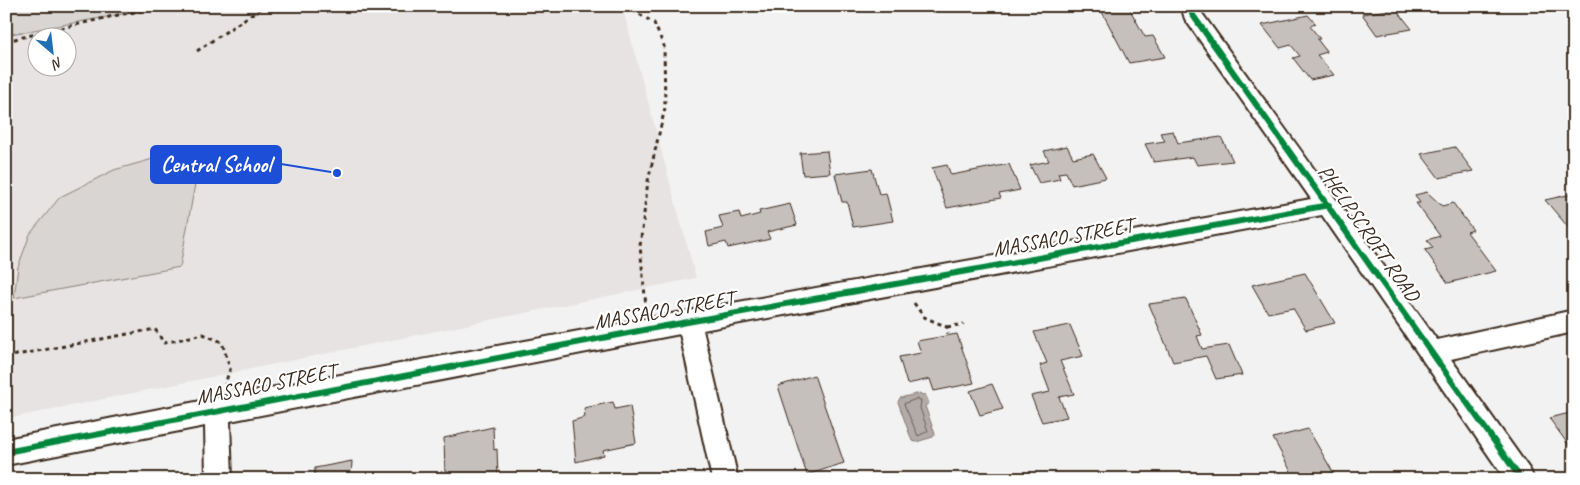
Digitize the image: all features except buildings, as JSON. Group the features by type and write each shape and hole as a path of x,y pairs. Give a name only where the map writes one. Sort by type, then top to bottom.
{"street":[{"name":"PHELPSCROFT ROAD","path":"1190,6 1192,14 1329,205 1521,479"},
{"name":"MASSACO STREET","path":"6,452 216,410 649,329 1329,205"},
{"path":"1433,352 1574,321"},
{"path":"689,322 725,479"},
{"path":"216,410 219,479"}],"path":[{"path":"6,41 168,6"},
{"path":"197,51 264,6"},
{"path":"626,6 654,23 664,46 665,108 648,181 640,246 649,329"},
{"path":"905,282 918,313 928,322 947,327 964,324"},
{"path":"947,327 948,334"},
{"path":"6,357 155,329 164,343 203,334 222,342 230,369 216,410"}],"shaded area":[{"path":"6,6 168,6 45,28 28,28 28,31 6,35"},
{"path":"177,6 622,6 696,278 6,419 6,33 28,30 28,78 78,78 78,28 38,28"},
{"path":"201,151 180,267 14,298 18,267 30,234 60,197 114,170 160,157"}],"water":[{"path":"920,393 922,395 925,394 929,403 925,406 935,434 933,437 916,442 912,441 898,402 900,398"}],"cycle path":[{"path":"1190,6 1192,14 1521,479"},
{"path":"6,452 649,329 1329,205"}],"place":[{"name":"Central School","path":"337,173"}]}
